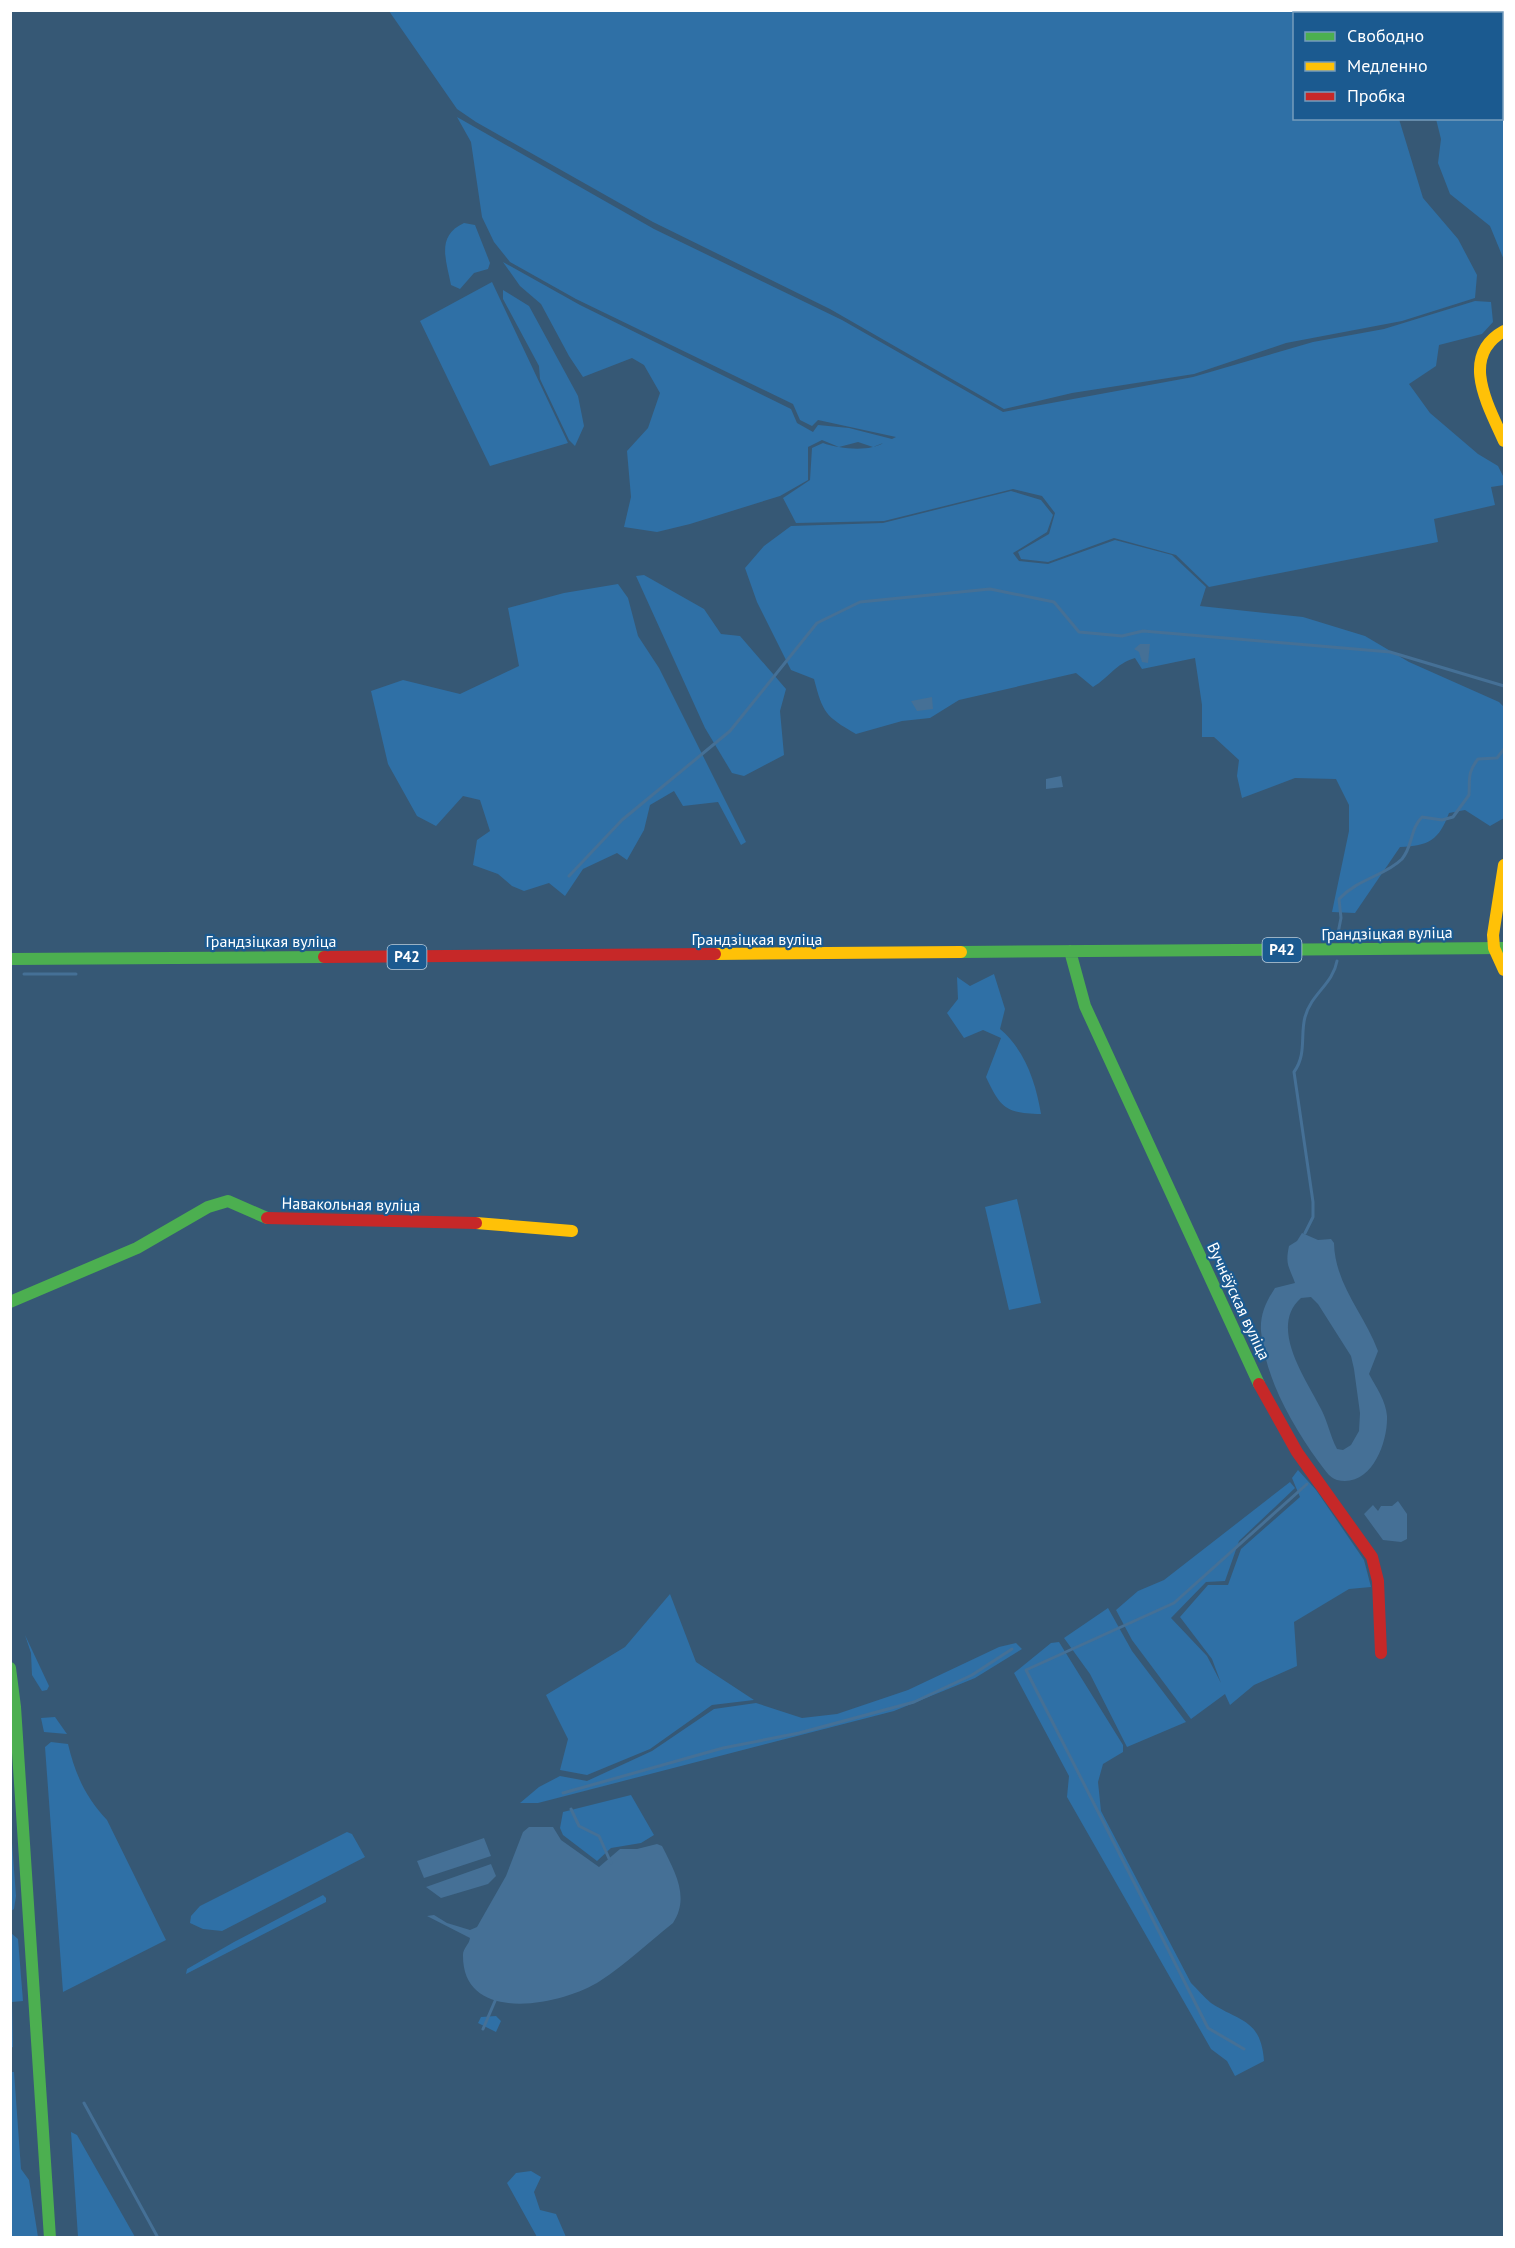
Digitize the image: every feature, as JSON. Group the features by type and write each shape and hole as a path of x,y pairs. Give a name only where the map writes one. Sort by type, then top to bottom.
{"main road":[{"path":"1504,331 1497,333 1483,347 1480,362 1483,390 1504,441"},
{"path":"1504,865 1493,935 1499,948 1504,970"},
{"name":"Грандзіцкая вуліца","path":"10,959 804,955 1499,948"},
{"name":"Вучнёўская вуліца","path":"1070,951 1085,1006 1263,1394 1297,1452 1372,1557 1379,1576 1378,1637 1381,1653"},
{"name":"Навакольная вуліца","path":"10,1302 137,1248 208,1207 228,1201 269,1219 458,1222 572,1232"},
{"path":"10,1668 50,2238"}],"shaded area":[{"path":"389,11 1353,11 1354,12 1293,12 1293,120 1399,120 1423,198 1458,239 1477,275 1475,298 1402,321 1286,343 1194,374 1072,393 1004,409 830,309 653,222 457,109"},
{"path":"1504,11 1504,260 1490,226 1450,194 1438,163 1441,139 1436,120 1503,120 1503,12 1383,12"},
{"path":"457,117 654,229 842,320 1003,412 1193,377 1313,342 1384,329 1475,301 1491,302 1493,322 1482,334 1439,345 1436,366 1409,384 1430,413 1478,454 1498,466 1504,478 1504,485 1491,487 1495,505 1434,519 1438,542 1209,587 1176,555 1114,538 1048,562 1021,559 1018,552 1049,534 1055,513 1042,496 1013,489 884,521 796,523 783,498 810,480 812,448 823,443 837,447 846,448 873,447 858,442 839,447 822,440 808,447 808,480 780,496 657,532 624,527 631,497 627,451 648,428 660,393 644,365 632,358 583,377 541,304 520,286 503,262 580,305 791,409 797,423 813,432 818,425 849,428 892,439 896,437 818,420 812,426 800,420 793,404 576,299 510,262 494,242 482,217 471,142"},
{"path":"464,223 475,225 490,263 488,269 474,273 460,289 451,285 445,249 449,235"},
{"path":"492,282 568,443 490,466 420,321"},
{"path":"503,290 529,306 578,396 584,426 575,446 569,440 540,379 539,366 503,299"},
{"path":"1011,491 1041,500 1053,515 1047,532 1013,553 1019,561 1048,564 1115,540 1172,555 1206,587 1200,606 1303,617 1365,636 1409,662 1499,702 1504,707 1504,818 1490,826 1465,810 1449,813 1441,830 1432,840 1418,845 1400,847 1355,913 1332,912 1349,831 1349,805 1336,779 1295,778 1242,798 1237,776 1239,760 1214,737 1202,737 1202,705 1195,658 1142,669 1135,658 1117,667 1093,687 1076,673 959,700 930,718 902,721 856,734 831,718 823,707 814,679 791,670 757,602 745,568 764,546 791,526 883,523"},
{"path":"644,575 704,609 721,634 740,636 786,689 780,711 784,755 744,776 732,773 705,728 636,576"},
{"path":"618,584 628,598 638,636 659,668 746,842 741,845 718,802 683,806 674,791 650,805 644,830 627,860 617,853 583,869 565,896 549,883 524,891 512,886 498,874 473,865 477,840 490,831 480,800 463,796 436,826 417,816 388,764 371,691 403,680 460,694 519,666 508,608 564,593"},
{"path":"1140,644 1150,644 1148,663 1142,662 1139,652 1134,649"},
{"path":"932,697 933,709 917,711 911,701"},
{"path":"1061,776 1063,787 1046,789 1046,779"},
{"path":"994,974 1005,1009 1000,1029 1009,1037 1023,1057 1036,1091 1041,1114 1020,1112 1006,1107 991,1088 986,1077 1001,1038 983,1030 964,1038 947,1013 958,999 957,977 970,986"},
{"path":"1017,1199 1041,1303 1009,1310 985,1207"},
{"path":"1302,1233 1318,1240 1331,1239 1334,1243 1339,1272 1378,1351 1369,1374 1385,1405 1387,1427 1385,1438 1381,1450 1368,1470 1360,1477 1349,1481 1331,1477 1308,1446 1281,1399 1263,1349 1261,1325 1264,1308 1275,1288 1295,1283 1287,1257 1289,1246 1297,1241","holes":["1311,1297 1318,1304 1351,1356 1354,1369 1360,1413 1359,1431 1351,1445 1343,1450 1337,1449 1323,1414 1299,1368 1289,1338 1288,1323 1292,1310 1301,1298"]},
{"path":"1298,1470 1316,1490 1364,1560 1371,1587 1349,1589 1294,1622 1297,1666 1254,1685 1230,1705 1225,1694 1191,1719 1132,1640 1116,1610 1138,1591 1164,1580 1290,1482 1295,1488 1239,1541 1225,1581 1206,1582 1171,1618 1207,1656 1221,1683 1212,1659 1180,1617 1208,1585 1228,1585 1241,1549 1300,1497 1292,1478"},
{"path":"1398,1501 1407,1514 1407,1539 1401,1542 1383,1540 1364,1514 1373,1505 1378,1511 1381,1506 1392,1506"},
{"path":"670,1594 696,1662 754,1700 712,1705 650,1749 587,1775 560,1770 568,1739 546,1695 625,1647"},
{"path":"1108,1608 1132,1651 1186,1722 1127,1747 1090,1674 1064,1638"},
{"path":"25,1635 49,1686 47,1690 42,1691 32,1675 31,1653"},
{"path":"1059,1642 1123,1745 1123,1752 1103,1764 1098,1782 1101,1811 1191,1983 1211,2003 1247,2023 1259,2037 1264,2061 1235,2076 1227,2061 1211,2049 1067,1797 1069,1776 1014,1673 1051,1643"},
{"path":"1016,1643 1022,1649 975,1678 894,1711 538,1803 520,1803 539,1787 560,1776 587,1781 652,1751 714,1709 756,1703 802,1718 837,1714 908,1690 999,1647"},
{"path":"55,1717 67,1734 44,1732 41,1718"},
{"path":"51,1742 68,1744 82,1785 107,1820 166,1940 63,1992 45,1747"},
{"path":"631,1795 654,1835 641,1843 611,1848 597,1861 563,1835 560,1828 563,1812"},
{"path":"529,1827 553,1827 561,1840 599,1867 620,1849 637,1849 657,1844 662,1846 676,1875 680,1904 673,1923 600,1981 563,1997 517,2004 496,2001 479,1992 467,1977 463,1955 470,1938 427,1916 434,1915 447,1923 470,1930 477,1927 506,1876 523,1832"},
{"path":"11,1829 16,1896 14,1909 11,1911"},
{"path":"347,1832 352,1834 365,1857 222,1931 203,1929 190,1923 191,1916 200,1906"},
{"path":"484,1838 491,1856 424,1878 417,1861"},
{"path":"491,1864 496,1876 488,1884 441,1898 426,1887"},
{"path":"323,1895 326,1902 186,1974 187,1969"},
{"path":"11,1933 18,1939 23,2001 12,2002 13,2047 11,2048"},
{"path":"496,2016 501,2021 496,2032 478,2023 481,2017"},
{"path":"10,2072 14,2072 21,2169 29,2180 38,2237 11,2237"},
{"path":"71,2132 77,2135 135,2237 78,2237"},
{"path":"531,2171 541,2177 534,2192 540,2210 556,2214 566,2237 537,2237 507,2183 516,2173"}],"waterway":[{"path":"569,876 622,820 730,731 817,623 860,602 990,589 1054,602 1079,632 1122,636 1143,631 1390,652 1504,686"},
{"path":"1337,938 1341,918 1339,899 1355,886 1402,859 1406,854 1415,827 1422,817 1442,820 1453,817 1469,795 1469,780 1474,764 1478,759 1497,758 1504,749"},
{"path":"1305,1233 1313,1217 1313,1202 1294,1072 1302,1051 1304,1024 1308,1009 1331,976 1337,961"},
{"path":"24,974 76,974"},
{"path":"1244,2049 1208,2028 1026,1670 1174,1603 1307,1484"},
{"path":"563,1793 723,1748 799,1733 914,1702 972,1675 1012,1649"},
{"path":"571,1809 579,1826 599,1836 611,1863"},
{"path":"483,2029 495,2001"},
{"path":"84,2103 157,2236"}],"traffic: fast":[{"path":"961,952 1504,948"},
{"path":"1070,951 1085,1006 1259,1384"},
{"path":"10,959 324,957"},
{"path":"10,1302 137,1248 208,1207 228,1201 267,1218"},
{"path":"10,1668 15,1707 50,2238"}],"traffic: slow":[{"path":"1504,331 1490,341 1483,354 1480,367 1485,397 1504,441"},
{"path":"1504,865 1493,935 1494,948 1504,970"},
{"path":"715,954 961,952"},
{"path":"476,1223 572,1231"}],"traffic: jam":[{"path":"324,957 715,954"},
{"path":"267,1218 476,1223"},
{"path":"1259,1384 1297,1452 1372,1557 1378,1581 1381,1653"}]}
